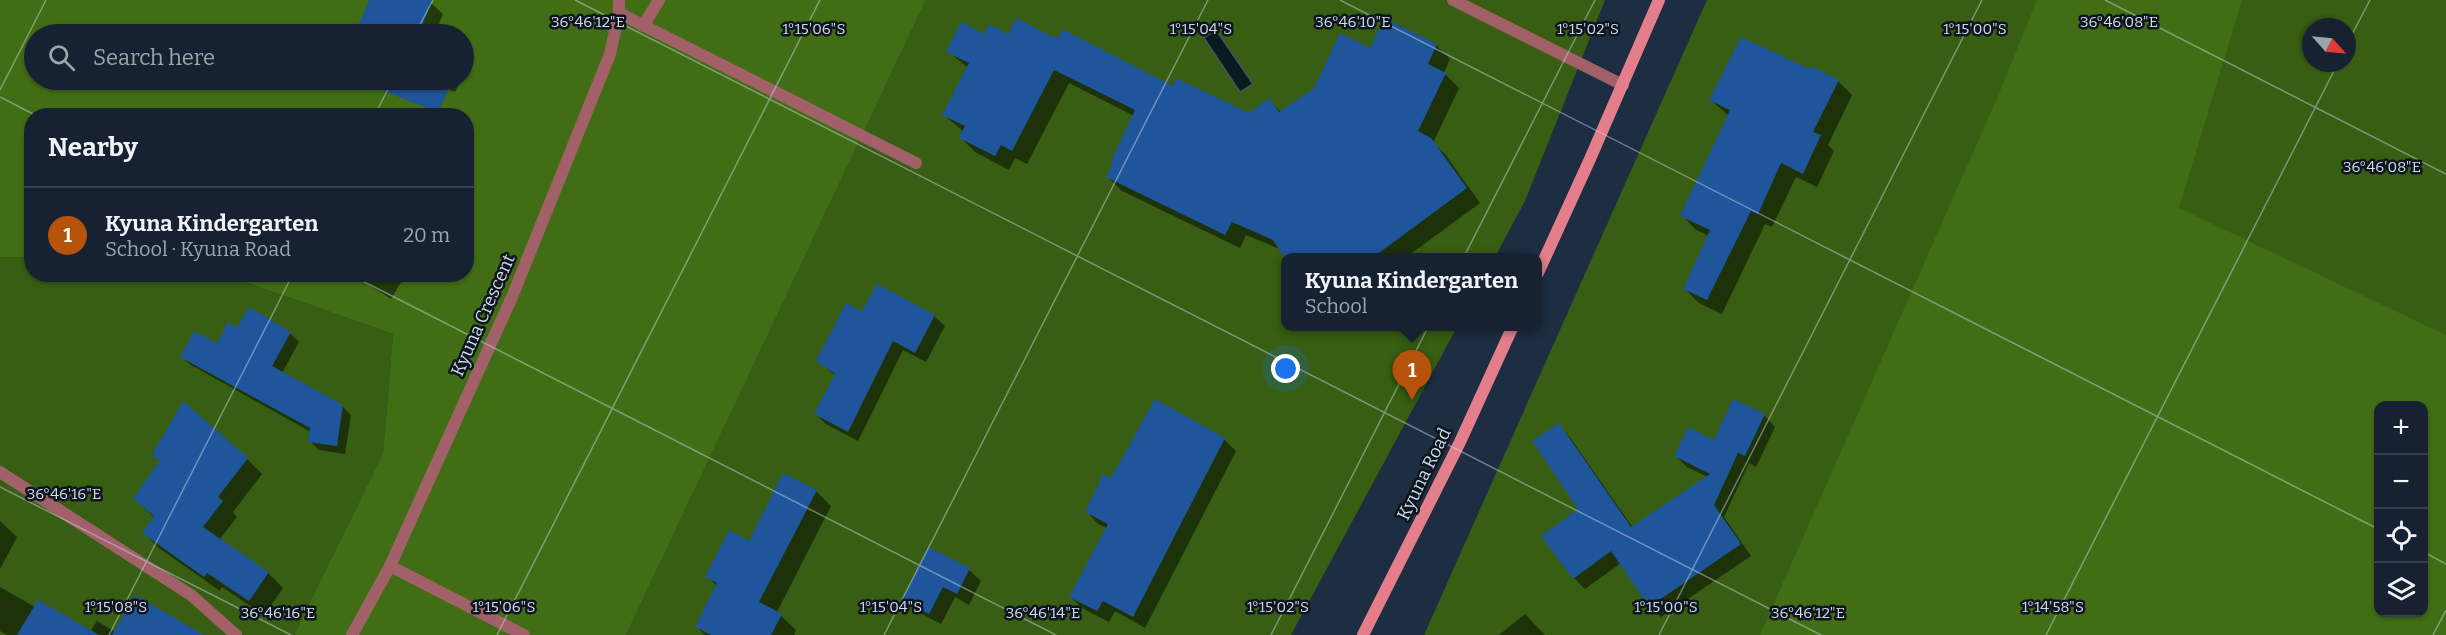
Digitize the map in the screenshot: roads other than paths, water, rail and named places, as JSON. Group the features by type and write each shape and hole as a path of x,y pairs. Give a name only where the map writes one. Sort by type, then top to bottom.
{"main road":[{"path":"1542,264 1659,0"},
{"name":"Kyuna Road","path":"1363,635 1460,442 1511,331"}],"street":[{"path":"643,26 659,0"},
{"path":"1453,0 1623,85"},
{"path":"619,6 643,26 916,163"},
{"name":"Kyuna Crescent","path":"352,635 390,566 512,297 610,54 619,6"},
{"path":"0,472 191,595 236,635"},
{"path":"390,566 524,635"}],"place":[{"name":"Kyuna Kindergarten","path":"1412,400"}]}
